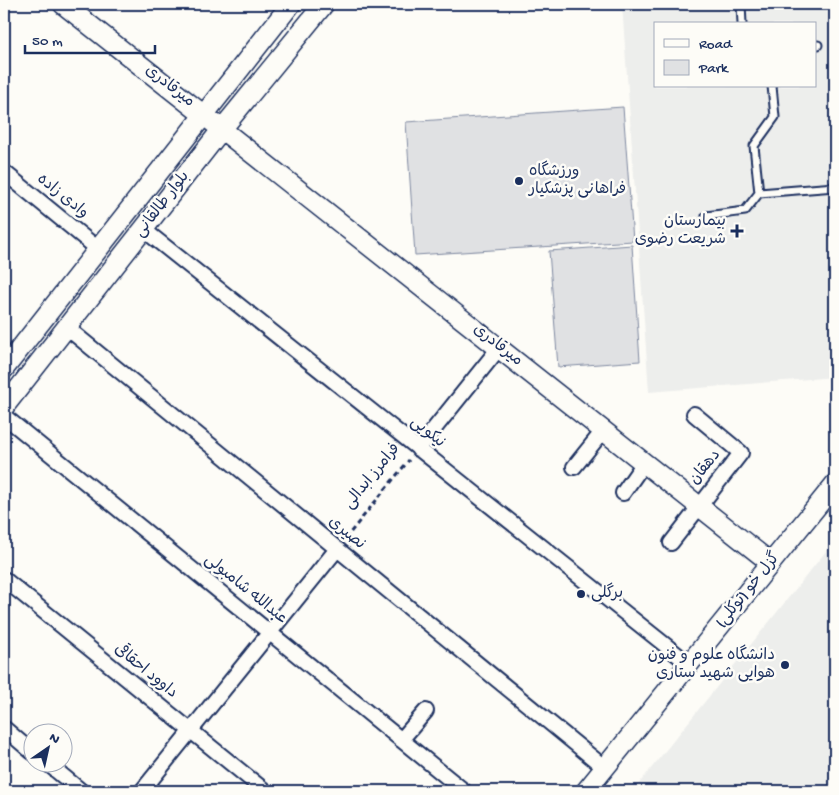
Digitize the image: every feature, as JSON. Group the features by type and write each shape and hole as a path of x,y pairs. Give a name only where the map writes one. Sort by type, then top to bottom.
{"street":[{"name":"میرقادری","path":"63,4 771,563"},
{"name":"بلوار طالقانی","path":"4,368 291,4"},
{"name":"بلوار طالقانی","path":"4,408 222,129 324,4"},
{"name":"وادی زاده","path":"4,172 98,249"},
{"name":"نیکویی","path":"143,229 689,664"},
{"name":"نصیری","path":"66,327 605,768"},
{"name":"فرامرز ابدالی","path":"418,449 499,348"},
{"name":"دهقان","path":"694,414 741,453 698,506"},
{"name":"عبدالله شامبولی","path":"4,416 464,791"},
{"path":"574,467 603,431"},
{"path":"623,493 644,463"},
{"name":"گزل خو (توکلی)","path":"586,791 835,484"},
{"path":"671,543 698,506"},
{"path":"142,791 337,549"},
{"name":"داوود احقاقی","path":"4,579 265,791"},
{"path":"401,740 426,711"},
{"path":"4,728 22,743"},
{"path":"58,772 81,791"}],"lane":[{"path":"741,4 742,22"},
{"path":"760,193 754,146 775,117 772,88"},
{"path":"706,216 745,211 760,193 835,187"}],"path":[{"name":"فرامرز ابدالی","path":"337,549 418,449"}],"shaded area":[{"name":"بیمارستان شریعت رضوی","path":"622,4 835,4 835,377 649,392"},
{"name":"دانشگاه علوم و فنون هوایی شهید ستاری","path":"835,540 835,791 633,791"}],"green space":[{"name":"ورزشگاه فراهانی پزشکیار","path":"623,107 633,241 415,255 406,122"},
{"path":"632,245 640,361 558,367 549,251"}],"place":[{"name":"ورزشگاه فراهانی پزشکیار","path":"519,181"},
{"name":"بیمارستان شریعت رضوی","path":"737,231"},
{"name":"برگلی","path":"581,594"},
{"name":"دانشگاه علوم و فنون هوایی شهید ستاری","path":"785,665"}]}
